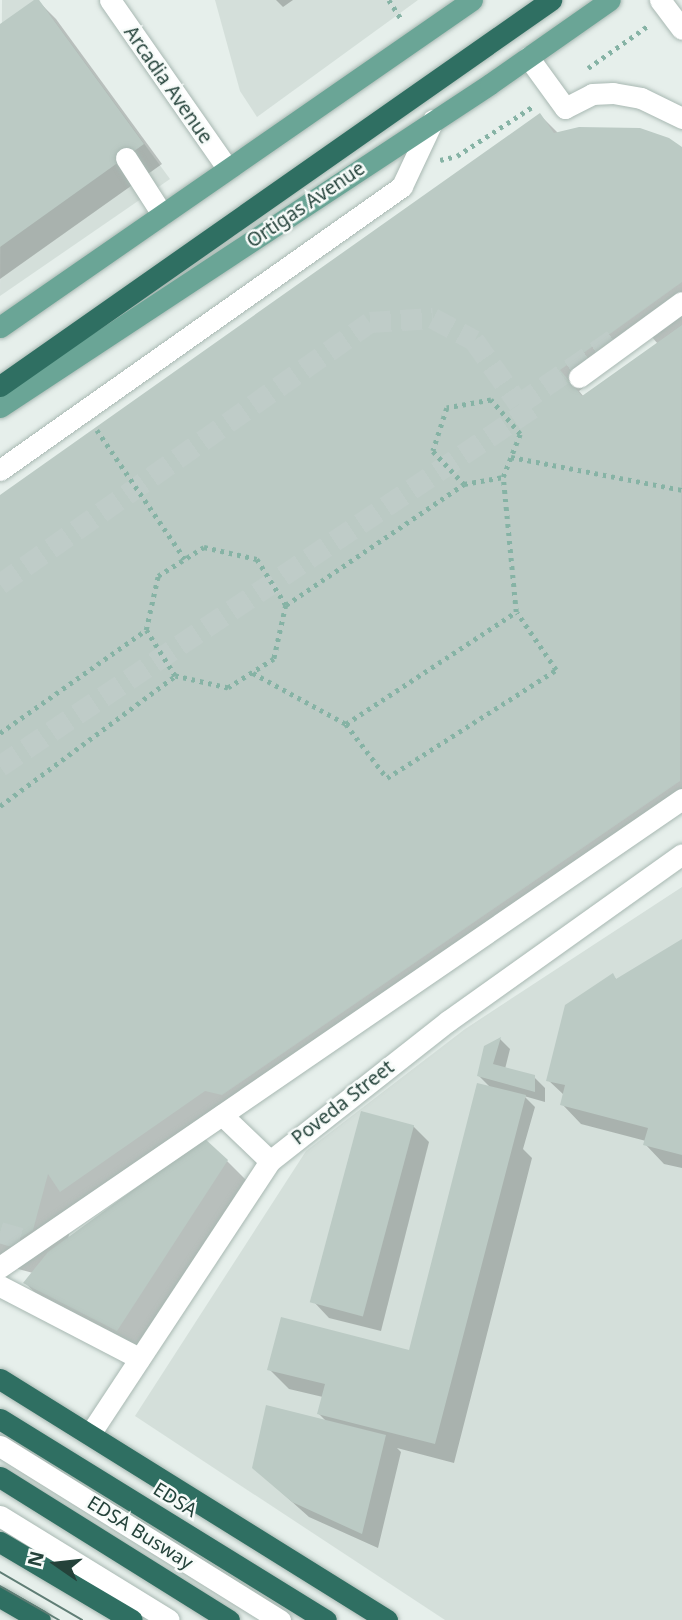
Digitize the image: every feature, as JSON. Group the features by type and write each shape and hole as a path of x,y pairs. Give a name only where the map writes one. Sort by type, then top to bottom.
{"highway":[{"path":"0,386 551,0"},
{"path":"0,1379 387,1620"},
{"name":"EDSA","path":"0,1419 326,1620"},
{"path":"0,1477 229,1620"},
{"path":"0,1542 132,1620"},
{"path":"0,1597 40,1620"}],"main road":[{"path":"0,327 472,0"},
{"name":"Ortigas Avenue","path":"0,407 610,0"}],"street":[{"name":"Arcadia Avenue","path":"110,0 228,169"},
{"path":"660,0 682,29"},
{"path":"528,57 565,108 592,93 613,93 641,98 682,118"},
{"path":"0,470 402,186 433,120"},
{"path":"125,158 162,214"},
{"path":"579,377 682,302"},
{"path":"0,1267 682,799"},
{"name":"Poveda Street","path":"90,1434 270,1161 448,1021 682,854"},
{"path":"222,1115 270,1161"},
{"path":"0,1286 139,1358"},
{"name":"EDSA Busway","path":"0,1446 276,1618"},
{"path":"0,1516 169,1620"}],"path":[{"path":"389,0 409,30"},
{"path":"252,672 346,723 387,778 556,670 516,612 503,477 520,434 491,400 447,408 433,452 464,484"},
{"path":"83,411 185,559"},
{"path":"511,457 682,490"},
{"path":"146,630 175,676 228,688 274,659 286,606 464,484 503,477"},
{"path":"0,733 146,630 158,576 204,547 257,559 286,606"},
{"path":"346,723 516,612"},
{"path":"0,806 175,676"}],"shaded area":[{"path":"2,0 39,0 170,179 0,296"},
{"path":"215,0 418,0 257,117 240,91"},
{"path":"682,887 682,1620 445,1620 135,1416 306,1151 465,1029"}],"building":[{"path":"34,0 39,0 144,144 0,247 0,24"},
{"path":"540,113 554,133 579,127 640,128 669,138 682,147 682,282 560,370 582,396 682,325 680,781 222,1095 205,1091 60,1192 48,1174 33,1230 8,1246 0,1243 0,495"},
{"path":"682,939 682,1155 643,1145 648,1128 560,1105 565,1085 546,1081 565,1005 613,973 616,979"},
{"path":"501,1037 493,1064 535,1075 535,1092 477,1076 484,1046"},
{"path":"477,1083 526,1095 435,1444 317,1414 325,1384 267,1370 281,1317 409,1350"},
{"path":"361,1111 414,1125 363,1316 310,1302"},
{"path":"204,1138 228,1160 117,1331 23,1283 48,1252"},
{"path":"266,1405 386,1435 362,1534 292,1502 252,1468"}],"tunnel":[{"path":"0,584 370,322 433,318 474,340 519,404 618,336"},
{"path":"0,766 538,404"},
{"path":"0,1232 21,1238"}],"tram line":[{"path":"0,1572 82,1620"},
{"path":"0,1586 59,1620"}]}
